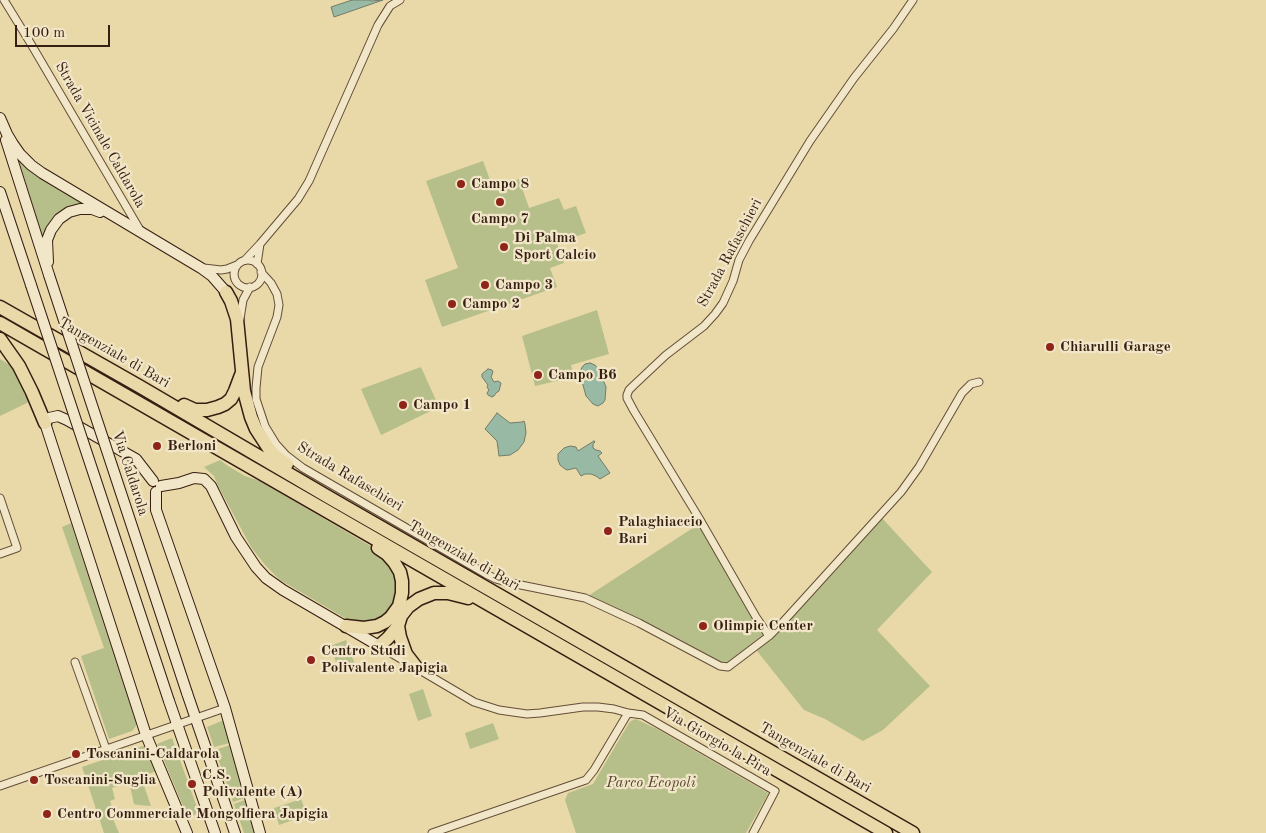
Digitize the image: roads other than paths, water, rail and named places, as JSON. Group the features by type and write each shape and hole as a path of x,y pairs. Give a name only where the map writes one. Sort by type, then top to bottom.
{"highway":[{"path":"226,292 237,319 244,391 250,417 262,439 275,456 302,474 330,498"},
{"name":"Tangenziale di Bari","path":"0,307 913,833"},
{"name":"Tangenziale di Bari","path":"0,323 886,833"},
{"path":"0,339 19,366 45,423"},
{"path":"139,386 151,387 195,410 207,410 225,404 231,399 240,380 242,368"},
{"path":"323,509 355,534 387,554 400,572 402,594 399,606 391,617 391,624 400,637 406,654 416,667"},
{"path":"379,646 379,634 419,599 448,592 487,603"},
{"path":"346,626 364,628 391,624"}],"street":[{"name":"Strada Vicinale Caldarola","path":"4,0 142,233"},
{"path":"201,268 211,270 227,269 245,260 298,199 309,181 378,25 390,6 400,0"},
{"name":"Strada Rafaschieri","path":"768,636 634,411 627,396 629,390 666,355 704,326 723,303 733,281 739,260 749,241 814,135 848,86 893,29 913,0"},
{"path":"0,120 12,144 31,165 201,268 212,276 226,292"},
{"name":"Via Caldarola","path":"0,120 49,275 235,833"},
{"path":"0,193 176,724 215,833"},
{"path":"49,275 47,240 59,219 75,210 92,208 120,220"},
{"path":"257,264 260,244"},
{"path":"245,260 253,261 257,264 277,294"},
{"path":"226,292 234,278 234,271 238,264"},
{"path":"239,332 243,300 250,286 261,277 261,272"},
{"path":"234,278 239,285 267,287 277,294"},
{"path":"226,292 234,288 250,286"},
{"name":"Strada Rafaschieri","path":"277,294 279,309 258,367 256,398 265,426 286,456 303,468 496,579 586,598 639,623 720,666 728,667 782,623 900,492 919,467 962,393 971,384 979,382"},
{"path":"187,833 146,735 49,437 45,423 49,418 58,416 67,420 136,459 157,486 178,483 194,478 204,479 211,486 240,543 266,578 283,590 474,702 499,710 527,714 583,707 614,709 628,713 586,780 432,833"},
{"path":"49,437 50,427 53,424 67,420"},
{"name":"Via Caldarola","path":"157,486 156,510 225,708 260,833"},
{"path":"0,498 17,548 0,554"},
{"path":"75,662 106,749"},
{"path":"0,786 225,708"},
{"name":"Via Giorgio la Pira","path":"628,713 643,715 775,791 753,833"}],"place":[{"name":"Campo 8","path":"461,184"},
{"name":"Campo 7","path":"500,202"},
{"name":"Di Palma Sport Calcio","path":"504,247"},
{"name":"Campo 3","path":"485,285"},
{"name":"Campo 2","path":"452,304"},
{"name":"Chiarulli Garage","path":"1050,347"},
{"name":"Campo B6","path":"538,375"},
{"name":"Campo 1","path":"403,405"},
{"name":"Berloni","path":"157,446"},
{"name":"Palaghiaccio Bari","path":"608,531"},
{"name":"Olimpic Center","path":"703,626"},
{"name":"Centro Studi Polivalente Japigia","path":"311,660"},
{"name":"Toscanini-Caldarola","path":"76,754"},
{"name":"Toscanini-Suglia","path":"34,780"},
{"name":"C.S. Polivalente (A)","path":"192,784"},
{"name":"Centro Commerciale Mongolfiera Japigia","path":"47,814"}],"park label":[{"name":"Parco Ecopoli","path":"651,783"}]}
